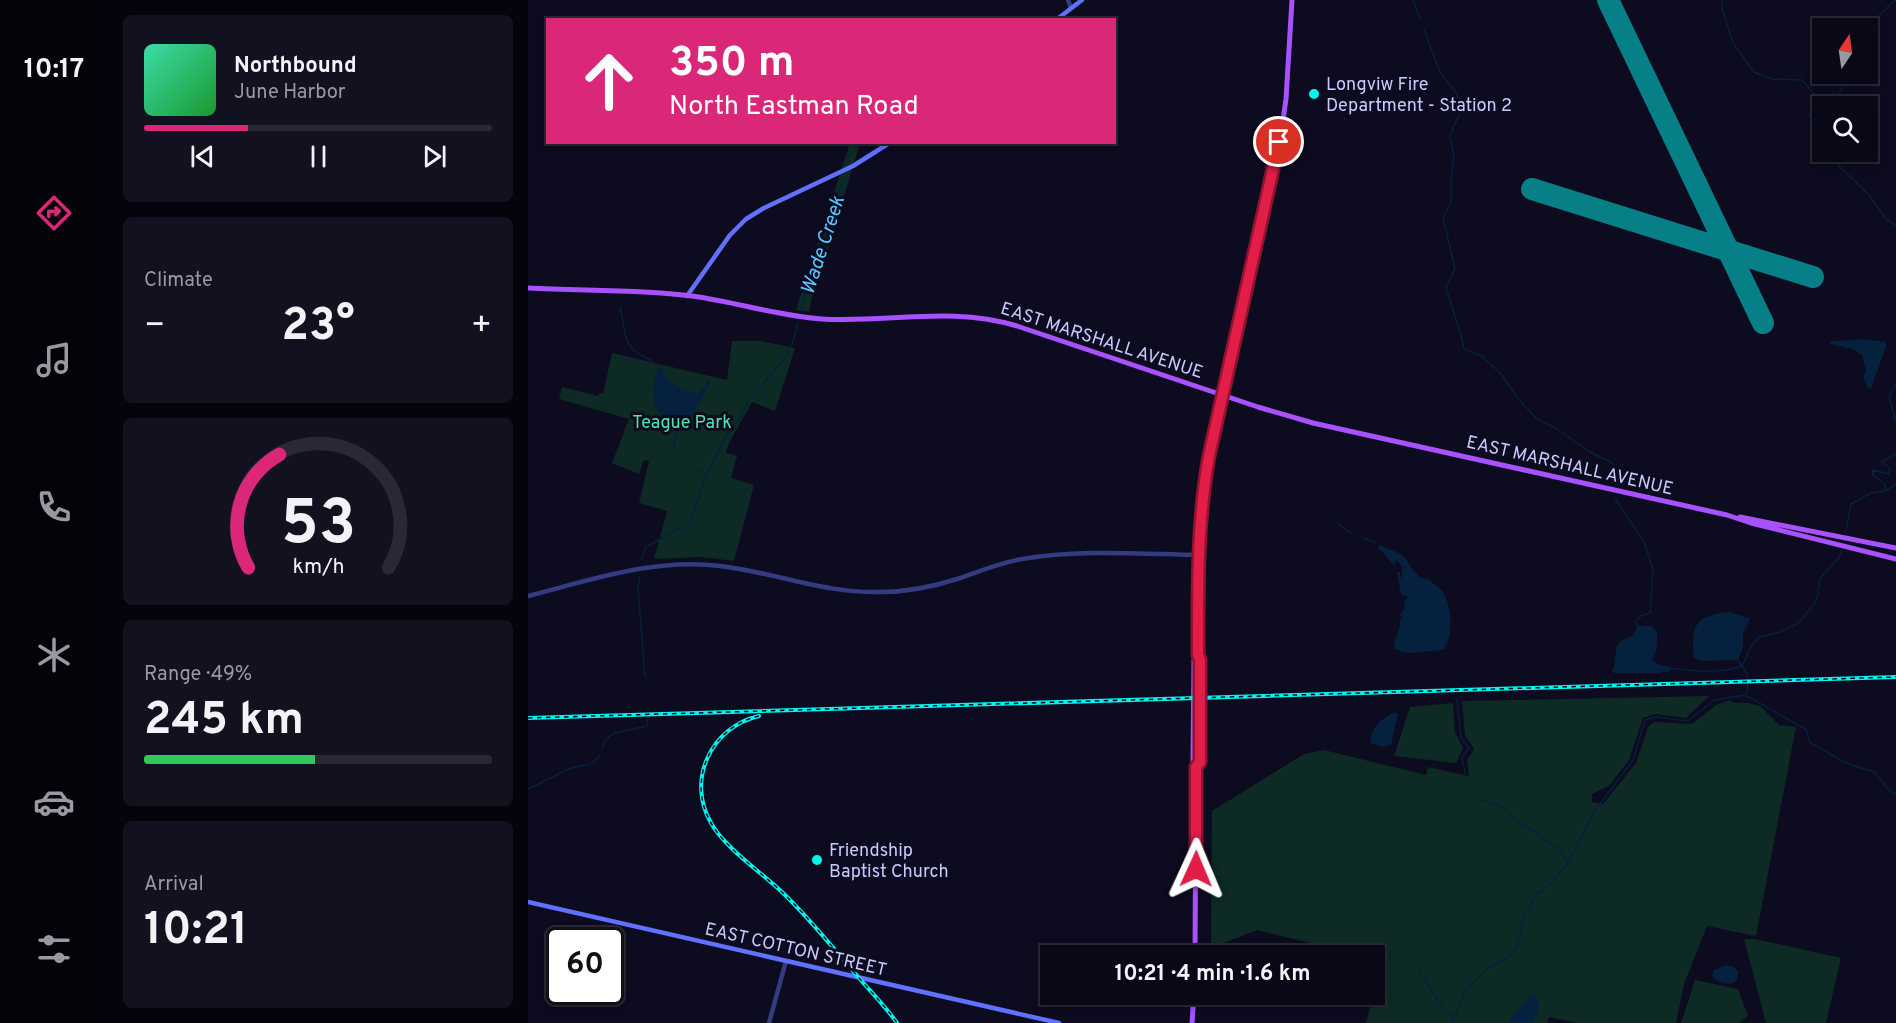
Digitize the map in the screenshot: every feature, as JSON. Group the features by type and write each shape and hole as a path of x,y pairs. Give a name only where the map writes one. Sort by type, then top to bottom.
{"main road":[{"path":"1058,18 1082,0"},
{"path":"1195,945 1196,767 1193,761 1197,698 1194,660 1198,655 1198,555 1203,487 1281,135 1286,99 1292,0"},
{"path":"687,296 730,235 746,219 764,208 853,166 888,144"},
{"name":"EAST MARSHALL AVENUE","path":"528,288 687,296 789,315 842,320 947,315 989,319 1017,326 1287,416 1726,515 1896,548"},
{"name":"EAST MARSHALL AVENUE","path":"1726,515 1896,559"},
{"name":"EAST COTTON STREET","path":"528,902 1059,1023"},
{"path":"1192,1023 1193,1005"}],"street":[{"path":"1068,0 1071,8"},
{"path":"528,596 630,571 675,565 720,566 828,588 879,592 905,591 930,586 1004,563 1039,556 1198,555"},
{"path":"770,1023 786,961"}],"green space":[{"path":"850,144 860,144 814,288 809,312 796,310"},
{"name":"Teague Park","path":"732,341 761,341 795,348 775,411 752,402 729,443 726,453 737,456 731,478 754,485 734,561 700,557 654,559 667,511 639,503 649,461 644,460 639,474 612,463 629,419 559,399 562,387 598,396 599,393 603,394 612,353 727,380"},
{"path":"1709,696 1686,718 1655,714 1643,718 1629,760 1609,786 1592,794 1592,802 1603,804 1636,763 1648,727 1654,722 1692,724 1716,705 1730,700 1735,703 1760,706 1779,725 1796,727 1756,936 1707,926 1684,984 1676,1023 1577,1023 1549,1017 1547,1023 1366,1023 1370,1005 1385,1005 1385,945 1319,945 1257,930 1219,945 1211,945 1212,811 1304,754 1324,750 1426,775 1428,767 1469,776 1467,760 1474,749 1465,735 1462,701"},
{"path":"1453,703 1455,732 1463,748 1456,763 1394,756 1410,707"},
{"path":"1744,939 1755,939 1841,958 1826,1023 1766,1023"},
{"path":"1695,980 1738,989 1748,1016 1739,1023 1681,1023"}],"water":[{"path":"1860,339 1886,342 1871,388 1868,388 1863,377 1866,371 1862,355 1853,349 1830,344 1834,341"},
{"path":"660,368 672,383 698,393 707,380 711,382 689,421 680,430 665,421 655,405 653,390 657,369"},
{"path":"1380,545 1401,555 1419,577 1428,579 1442,591 1450,612 1449,637 1443,650 1411,653 1394,648 1402,615 1399,619 1399,617 1405,607 1404,601 1408,597 1401,595 1397,572 1400,572 1402,581 1402,567 1397,560 1394,565 1378,547"},
{"path":"1729,612 1750,619 1743,634 1743,647 1738,660 1701,661 1694,658 1693,638 1697,624 1709,616"},
{"path":"1638,626 1651,626 1657,631 1656,650 1652,660 1669,667 1671,671 1614,673 1612,671 1617,646 1632,636"},
{"path":"1394,712 1398,714 1391,745 1383,747 1370,743 1377,724"},
{"path":"1726,965 1733,966 1738,971 1737,980 1731,984 1720,982 1712,975 1714,970"},
{"path":"1534,995 1539,1005 1532,1023 1508,1023 1526,998"}],"waterway":[{"path":"1413,0 1420,19"},
{"path":"1722,0 1722,8 1733,43 1754,72 1772,79 1802,80 1815,96"},
{"path":"1877,18 1895,0"},
{"path":"1424,30 1440,72 1457,94 1458,102"},
{"path":"1838,96 1844,84"},
{"path":"1812,106 1809,116 1812,118"},
{"path":"1459,111 1450,135 1454,157 1451,202 1443,218 1455,268 1446,288 1464,349 1482,356 1501,374 1520,401 1537,419 1612,463 1620,479 1618,484"},
{"name":"Wade Creek","path":"846,164 848,154"},
{"path":"1838,162 1839,166 1869,195 1886,219 1896,225"},
{"name":"Wade Creek","path":"801,309 843,180"},
{"path":"620,307 631,347 650,359 657,368"},
{"name":"Wade Creek","path":"752,397 786,357 798,323"},
{"path":"1896,384 1889,397 1896,422"},
{"name":"Wade Creek","path":"685,525 692,518 709,469 722,442 742,415 748,402"},
{"path":"675,452 676,433"},
{"path":"1846,531 1851,504 1871,493 1885,491 1885,484 1873,475 1872,470 1889,474 1890,468 1882,462 1896,454"},
{"path":"696,468 705,475"},
{"path":"1885,491 1896,484"},
{"path":"1615,498 1644,542 1653,569 1650,613 1641,616 1635,622 1638,626"},
{"path":"1338,524 1351,533"},
{"name":"Wade Creek","path":"641,560 646,547 681,528"},
{"path":"1364,538 1375,543"},
{"path":"1738,660 1742,666 1751,647 1759,637 1780,632 1797,624 1813,606 1817,599 1820,578 1839,558 1841,551"},
{"name":"Wade Creek","path":"640,576 638,588 645,677"},
{"path":"1452,1023 1466,989 1488,969 1510,956 1517,946 1524,916 1537,893 1551,883 1566,866 1594,812 1633,760 1645,720 1656,717 1688,721 1714,700 1747,693 1748,675 1742,666 1716,671 1670,668"},
{"path":"1747,696 1807,730 1809,742 1846,763 1874,772 1891,792 1896,794"},
{"path":"1457,699 1461,738 1469,748 1462,757 1465,773"},
{"name":"Wade Creek","path":"602,747 610,736 648,725 647,720"},
{"name":"Wade Creek","path":"528,789 571,768 591,764 600,756"},
{"path":"1477,798 1507,810 1519,822 1552,845 1567,862"},
{"path":"1418,971 1422,976"},
{"path":"1424,980 1444,1009 1453,1017"}],"runway":[{"path":"1608,0 1763,323"},
{"path":"1532,189 1813,277"}],"railway":[{"path":"528,718 1896,677"},
{"path":"759,716 742,722 728,731 716,743 708,757 701,790 704,807 711,823 734,851 803,913 897,1023"}],"place":[{"name":"Longviw Fire Department - Station 2","path":"1314,94"},
{"name":"Friendship Baptist Church","path":"817,860"}],"route":[{"path":"1196,869 1196,767 1200,762 1198,555 1202,500 1209,456 1279,142"}]}
